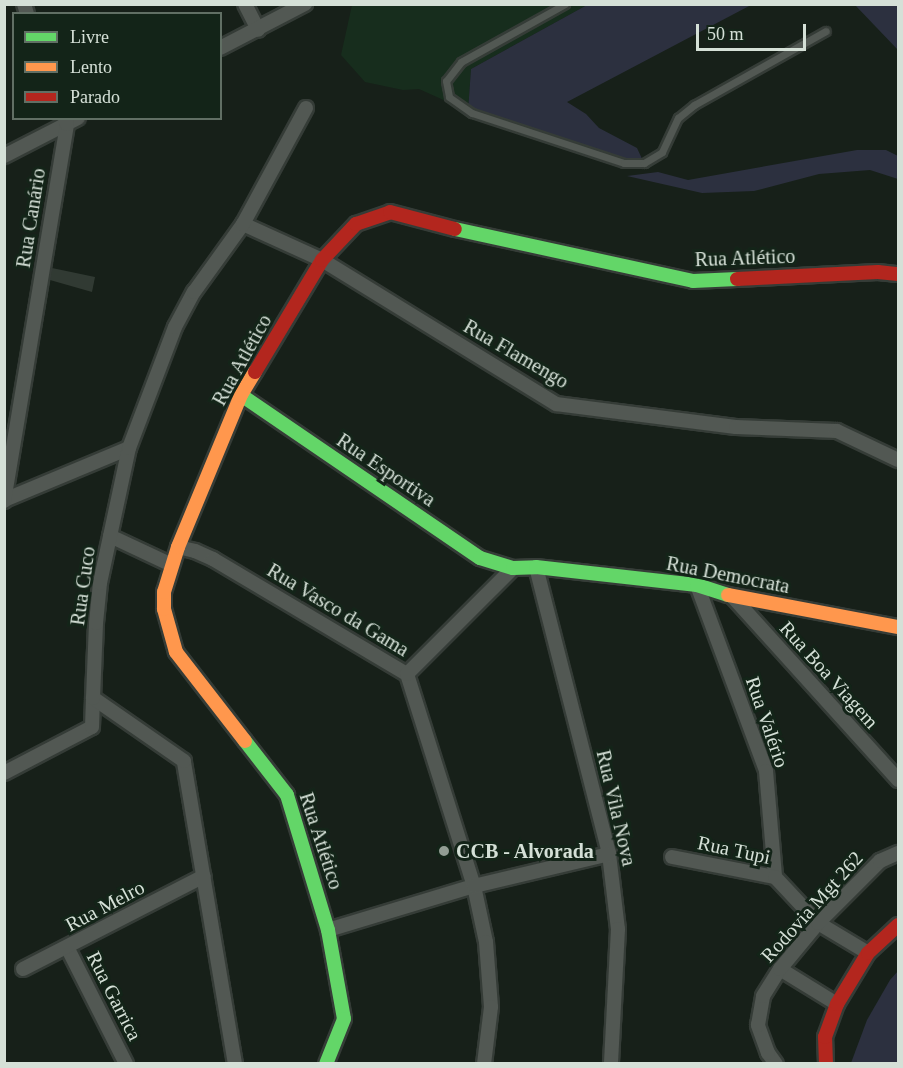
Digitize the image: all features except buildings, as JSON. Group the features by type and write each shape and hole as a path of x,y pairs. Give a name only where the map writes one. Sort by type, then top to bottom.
{"street":[{"path":"245,4 258,30"},
{"path":"222,47 305,4"},
{"name":"Rua Cuco","path":"4,773 92,727 100,583 129,448 175,327 194,292 243,224 306,108"},
{"path":"4,156 70,120"},
{"name":"Rua Canário","path":"5,500 70,120"},
{"name":"Rua Atlético","path":"326,1064 344,1019 328,930 287,795 176,652 164,609 164,591 178,547 241,395 322,260 356,224 390,212 430,224 693,281 878,272 898,274"},
{"name":"Rua Flamengo","path":"243,224 322,260 556,404 736,426 837,431 898,460"},
{"name":"Rua Esportiva","path":"241,395 480,558 513,568"},
{"path":"5,500 129,448"},
{"path":"110,536 172,565"},
{"name":"Rua Vasco da Gama","path":"178,547 195,551 213,560 407,674 474,886 486,942 491,1007 484,1064"},
{"name":"Rua Democrata","path":"513,568 536,567 697,585 732,596 898,627"},
{"name":"Rua Vila Nova","path":"536,567 609,854 618,929 611,1064"},
{"path":"407,674 513,568"},
{"name":"Rua Valério","path":"697,585 766,771 775,877"},
{"name":"Rua Boa Viagem","path":"732,596 898,780"},
{"path":"93,698 184,761 235,1064"},
{"name":"Rodovia Mgt 262","path":"776,1064 768,1053 758,1025 763,996 780,969 819,924 880,861 898,852"},
{"path":"328,930 474,886 609,854"},
{"name":"Rua Tupi","path":"672,857 775,877 819,924 868,953"},
{"name":"Rua Melro","path":"23,969 204,876"},
{"path":"826,1064 825,1037 837,1004 868,953 898,925"},
{"name":"Rua Garrica","path":"67,947 126,1064"},
{"path":"780,969 837,1004"}],"lane":[{"path":"565,4 461,62 447,81 450,96 472,113 624,164 644,163 662,152 678,118 694,105 826,31"}],"shaded area":[{"path":"352,5 587,5 471,69 468,111 419,89 403,90 365,82 341,55"},
{"path":"587,5 751,5 567,102 586,114 599,128 637,148 644,163 624,163 468,111 471,69"},
{"path":"855,5 898,5 898,50"},
{"path":"857,150 886,150 898,156 898,179 870,170 819,174 754,191 702,193 627,176 658,172 688,180"},
{"path":"898,971 898,1063 851,1063 867,1020 890,980"}],"traffic: fast":[{"path":"455,229 693,281 737,279"},
{"path":"241,395 480,558 513,568 536,567 697,585 728,595"},
{"path":"245,741 287,795 328,930 344,1019 326,1064"}],"traffic: slow":[{"path":"245,741 176,652 164,609 164,592 178,547 241,395 255,372"},
{"path":"728,595 898,627"}],"traffic: jam":[{"path":"255,372 322,260 356,224 390,212 455,229"},
{"path":"737,279 878,272 898,274"},
{"path":"826,1064 825,1037 837,1004 868,953 898,925"}],"place":[{"name":"CCB - Alvorada","path":"444,851"}]}
